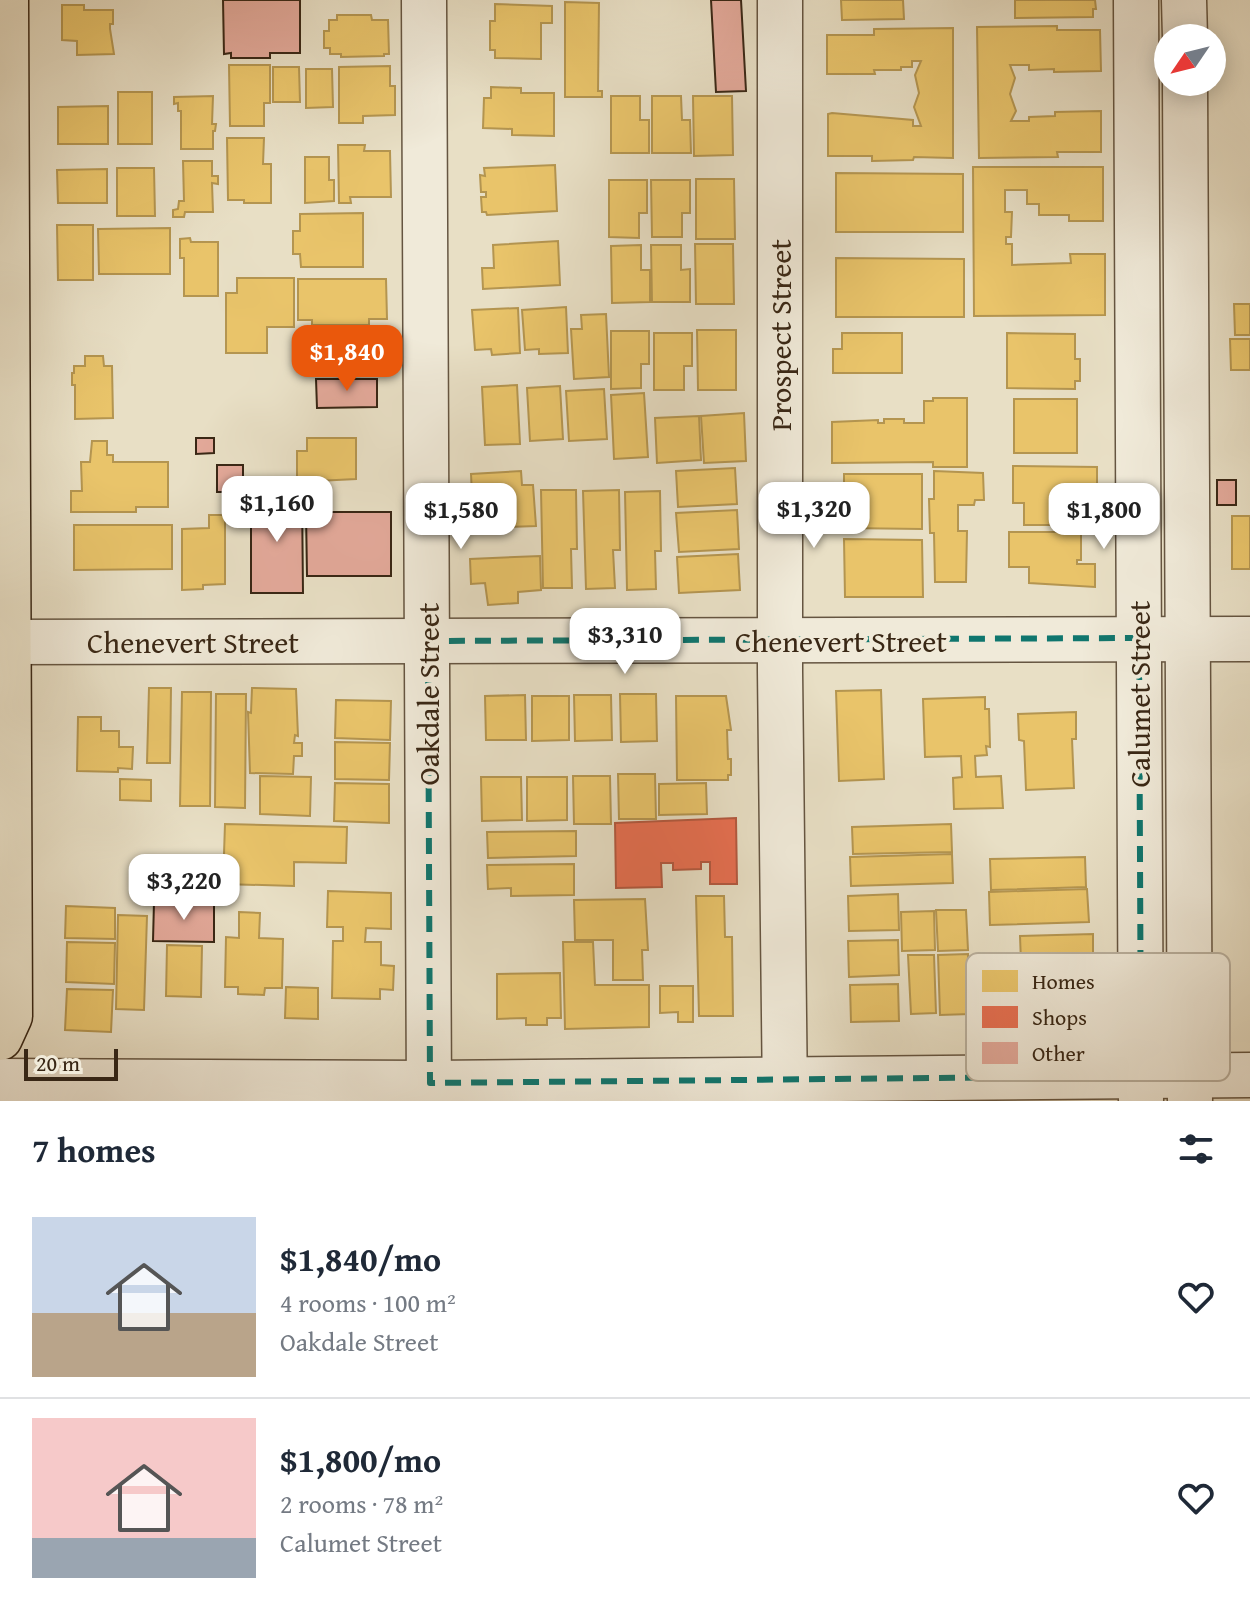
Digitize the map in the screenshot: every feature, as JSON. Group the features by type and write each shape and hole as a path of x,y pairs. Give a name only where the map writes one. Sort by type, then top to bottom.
{"main road":[{"path":"0,1038 10,1016 5,642 6,0"}],"street":[{"name":"Oakdale Street","path":"424,0 430,1092"},
{"name":"Prospect Street","path":"780,0 780,642 785,1090"},
{"name":"Calumet Street","path":"1136,0 1140,953"},
{"path":"1184,0 1185,24"},
{"name":"Calumet Street","path":"1185,96 1189,953"},
{"name":"Chenevert Street","path":"5,642 1250,639"},
{"path":"1230,1079 1250,1075"},
{"path":"0,1081 430,1092 1190,1088 1222,1081"}],"highlighted area":[{"path":"1139,638 1141,1076 430,1083 428,641"}],"building: Homes":[{"path":"841,0 903,0 904,19 842,20"},
{"path":"1015,0 1095,0 1096,9 1093,9 1093,17 1015,18"},
{"path":"565,2 599,3 598,91 602,91 602,97 565,97"},
{"path":"495,4 552,6 552,23 541,23 541,59 495,58 495,50 490,50 490,21 495,21"},
{"path":"62,5 84,5 84,10 113,10 110,29 114,54 77,55 77,41 62,40"},
{"path":"337,15 371,15 372,20 388,20 389,54 341,57 341,54 330,54 330,48 324,48 324,31 329,31 329,20 337,20"},
{"path":"1057,26 1057,30 1100,30 1101,71 1054,72 1054,69 1029,70 1029,65 1010,65 1015,78 1010,94 1016,111 1011,121 1055,116 1055,112 1101,111 1101,152 1057,152 1058,157 979,158 977,27"},
{"path":"953,28 953,158 914,157 913,160 872,161 872,156 828,156 828,114 913,120 913,126 921,126 914,107 919,93 915,75 921,61 912,61 912,67 901,67 901,70 874,70 875,74 827,74 827,35 874,35 874,29"},
{"path":"229,65 270,65 270,103 264,103 264,126 230,126"},
{"path":"390,66 390,86 395,86 395,115 363,116 363,123 339,123 339,67"},
{"path":"273,67 299,67 300,102 273,102"},
{"path":"306,69 332,69 333,107 306,108"},
{"path":"491,87 521,88 521,93 554,93 554,136 512,135 512,129 483,128 484,98 491,98"},
{"path":"118,92 152,92 152,144 118,144"},
{"path":"213,96 212,124 216,124 213,149 181,149 181,111 178,111 178,103 174,104 174,97"},
{"path":"611,96 640,96 640,120 649,120 649,153 611,153"},
{"path":"652,96 681,96 682,120 690,120 691,153 652,153"},
{"path":"693,96 732,96 733,155 694,156"},
{"path":"108,106 108,144 58,144 58,107"},
{"path":"227,138 264,138 263,164 271,164 271,203 228,200"},
{"path":"338,145 365,145 364,151 390,151 391,197 350,197 351,203 339,203"},
{"path":"305,157 329,157 329,180 334,180 334,201 305,203"},
{"path":"183,161 212,161 212,176 218,176 218,184 212,183 213,212 185,212 184,217 173,217 173,210 178,209 179,201 184,201"},
{"path":"555,165 557,211 487,215 482,212 481,197 486,197 486,192 481,192 480,175 485,176 484,168"},
{"path":"973,167 1103,167 1103,221 1069,221 1069,215 1039,215 1039,204 1027,204 1027,190 1005,190 1005,212 1012,212 1011,237 1006,237 1006,244 1012,244 1012,265 1071,263 1070,254 1105,254 1105,315 974,316"},
{"path":"117,168 154,168 155,216 117,216"},
{"path":"107,169 107,203 58,203 57,170"},
{"path":"836,173 963,174 963,232 836,232"},
{"path":"696,179 734,179 735,239 696,239"},
{"path":"609,180 647,180 647,213 639,213 639,238 609,237"},
{"path":"651,180 690,180 690,213 682,213 682,237 652,237"},
{"path":"363,213 363,267 301,267 300,254 293,254 293,231 300,231 300,214"},
{"path":"57,225 93,225 93,280 58,280"},
{"path":"170,228 170,274 99,274 98,229"},
{"path":"190,238 191,242 218,242 218,296 184,296 184,258 180,258 180,239"},
{"path":"558,241 560,285 483,289 482,268 494,268 493,245"},
{"path":"695,244 733,244 734,304 696,304"},
{"path":"641,245 641,270 650,270 650,302 612,303 611,246"},
{"path":"651,245 681,245 681,270 690,269 690,302 652,302"},
{"path":"836,258 964,259 964,317 836,317"},
{"path":"237,278 294,278 294,327 267,327 267,353 226,353 226,293 237,293"},
{"path":"298,279 386,279 387,319 369,319 369,325 312,325 312,320 298,320"},
{"path":"1234,304 1250,304 1250,335 1235,335"},
{"path":"566,307 568,353 539,354 539,349 525,350 522,310"},
{"path":"518,308 520,353 492,355 491,349 475,350 472,310"},
{"path":"606,314 609,377 574,379 571,329 582,329 581,315"},
{"path":"697,330 736,330 736,390 698,390"},
{"path":"611,331 649,331 649,364 641,364 641,388 611,389"},
{"path":"654,333 692,333 692,366 684,366 684,390 654,390"},
{"path":"842,333 902,333 902,373 833,373 833,349 842,349"},
{"path":"1007,333 1075,334 1075,359 1080,359 1080,381 1075,381 1075,389 1007,388"},
{"path":"1230,339 1250,339 1250,370 1231,370"},
{"path":"85,356 103,356 104,366 112,366 113,418 75,419 72,373 74,366 85,366"},
{"path":"517,385 520,444 485,445 482,387"},
{"path":"560,386 563,439 530,441 527,388"},
{"path":"604,389 607,439 569,441 566,391"},
{"path":"644,393 648,457 614,459 611,395"},
{"path":"933,398 967,398 967,467 933,467 933,462 832,463 832,422 878,420 878,423 884,423 884,419 904,419 904,423 924,423 924,401 933,401"},
{"path":"1014,399 1077,399 1077,453 1014,453"},
{"path":"744,413 746,461 704,463 701,416"},
{"path":"699,416 701,460 657,463 655,418"},
{"path":"307,438 356,438 356,479 297,482 297,451 307,451"},
{"path":"92,441 107,441 107,455 113,455 113,462 168,462 168,507 136,507 136,512 71,512 71,491 82,491 81,462 90,462"},
{"path":"1013,466 1097,467 1097,504 1085,503 1086,525 1024,525 1024,503 1013,503"},
{"path":"735,468 737,504 678,507 676,471"},
{"path":"521,471 522,485 533,485 536,526 486,528 485,516 473,517 471,474"},
{"path":"934,471 983,473 984,500 975,500 974,505 958,505 958,531 967,531 966,582 935,582 934,533 930,533 929,499 934,499"},
{"path":"844,474 922,474 922,529 844,528"},
{"path":"541,490 576,490 577,549 571,549 572,588 543,588"},
{"path":"619,490 620,550 613,550 615,588 586,589 583,491"},
{"path":"660,491 661,551 655,551 656,589 627,590 625,492"},
{"path":"737,510 739,549 679,552 676,513"},
{"path":"209,515 225,515 225,584 182,590 182,529 209,528"},
{"path":"1232,516 1250,516 1250,569 1232,569"},
{"path":"74,525 172,525 172,569 74,570"},
{"path":"1009,532 1081,532 1081,560 1077,560 1077,564 1095,564 1095,587 1029,583 1029,567 1009,567"},
{"path":"844,539 922,540 923,597 845,597"},
{"path":"738,554 740,590 679,593 677,557"},
{"path":"540,556 541,590 518,592 518,603 488,605 485,583 471,584 470,559"},
{"path":"149,688 171,688 170,763 147,763"},
{"path":"252,688 296,689 298,736 295,735 294,743 302,743 302,756 294,756 293,774 250,773 248,712 251,713"},
{"path":"881,690 884,779 839,781 836,691"},
{"path":"182,692 211,692 210,806 180,806"},
{"path":"216,694 246,694 245,808 215,807"},
{"path":"620,694 656,694 657,741 621,742"},
{"path":"525,695 526,740 486,740 485,696"},
{"path":"574,695 611,695 612,740 575,741"},
{"path":"532,696 569,696 569,740 532,741"},
{"path":"676,696 726,696 731,730 727,730 728,759 731,759 728,780 677,780"},
{"path":"985,697 985,709 989,709 990,747 986,746 987,755 975,756 976,777 1001,776 1003,808 954,809 953,778 962,777 961,756 925,757 923,699"},
{"path":"336,700 391,701 390,740 335,738"},
{"path":"1076,712 1076,739 1072,739 1074,788 1026,790 1024,741 1019,740 1018,714"},
{"path":"78,717 101,717 101,731 119,731 119,747 133,747 132,769 118,768 118,772 77,771"},
{"path":"335,742 390,743 389,780 335,779"},
{"path":"618,774 655,774 656,819 619,819"},
{"path":"260,776 311,777 310,816 260,814"},
{"path":"573,776 610,776 611,824 574,824"},
{"path":"481,777 521,777 522,820 482,821"},
{"path":"527,777 567,777 567,820 527,821"},
{"path":"120,779 151,780 151,801 120,800"},
{"path":"335,783 389,784 389,823 334,821"},
{"path":"706,783 707,814 659,815 659,784"},
{"path":"225,824 347,827 346,863 294,862 294,886 223,884"},
{"path":"951,824 952,852 853,854 852,827"},
{"path":"576,831 576,856 488,858 487,832"},
{"path":"952,854 953,883 851,886 850,857"},
{"path":"1085,857 1086,887 991,890 990,859"},
{"path":"574,864 574,895 511,896 511,888 488,889 487,865"},
{"path":"1087,889 1089,922 990,925 989,892"},
{"path":"328,891 391,893 391,929 366,928 365,942 381,942 381,965 394,966 393,990 380,989 380,999 332,998 333,941 343,941 343,927 327,927"},
{"path":"898,894 899,930 849,931 848,896"},
{"path":"696,896 724,896 725,937 732,937 733,1016 699,1016"},
{"path":"645,899 648,950 642,950 643,980 613,980 613,940 575,940 574,900"},
{"path":"66,906 115,908 115,939 65,938"},
{"path":"936,910 966,910 968,950 938,951"},
{"path":"934,911 935,950 902,951 901,912"},
{"path":"239,912 260,913 259,938 283,939 282,988 265,988 264,995 238,994 238,987 225,987 226,937 239,938"},
{"path":"118,915 147,916 144,1010 116,1009"},
{"path":"1093,934 1093,953 1021,953 1020,936"},
{"path":"898,940 899,975 849,977 848,941"},
{"path":"67,942 115,943 114,984 66,982"},
{"path":"563,942 593,942 595,985 649,985 649,1027 565,1029"},
{"path":"167,945 202,946 201,997 166,996"},
{"path":"966,954 966,1014 940,1015 938,955"},
{"path":"908,955 934,955 936,1013 911,1014"},
{"path":"560,973 561,1018 547,1018 547,1025 526,1025 526,1018 497,1019 497,974"},
{"path":"898,984 899,1021 851,1022 850,985"},
{"path":"660,986 693,986 693,1022 678,1022 678,1012 660,1013"},
{"path":"286,987 318,988 318,1019 285,1018"},
{"path":"67,989 113,990 111,1032 65,1030"}],"building: Shops":[{"path":"736,818 737,884 710,884 710,862 701,862 701,869 673,870 673,863 661,863 662,887 616,888 615,823"}],"building: Other":[{"path":"223,0 300,0 300,53 270,53 270,58 231,58 231,53 224,54"},
{"path":"711,0 741,0 746,91 716,92"},
{"path":"316,379 377,379 377,407 317,408"},
{"path":"196,438 214,438 214,453 196,454"},
{"path":"217,465 243,465 243,492 217,492"},
{"path":"1217,480 1236,480 1236,505 1217,505"},
{"path":"251,494 302,494 303,593 251,593"},
{"path":"306,512 391,512 391,576 307,576"},
{"path":"154,902 214,903 214,942 153,941"}]}
